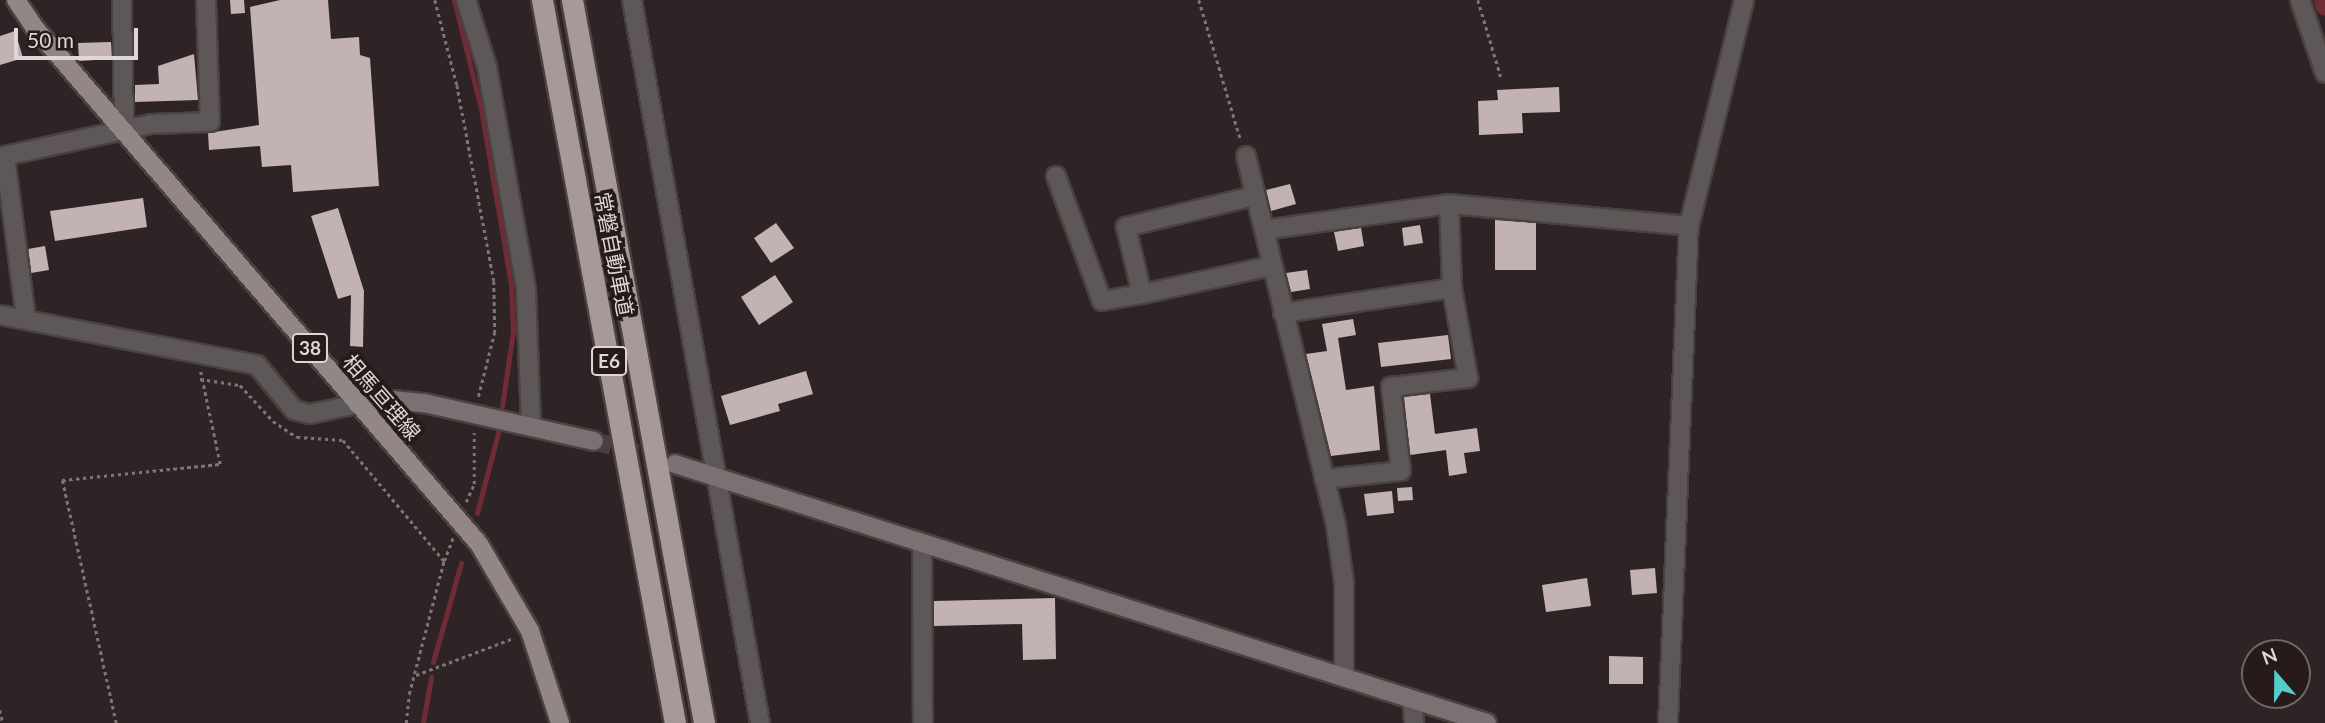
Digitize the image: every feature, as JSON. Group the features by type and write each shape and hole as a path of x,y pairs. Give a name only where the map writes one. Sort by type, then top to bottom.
{"highway":[{"name":"常磐自動車道","path":"542,0 675,723"},
{"name":"常磐自動車道","path":"572,0 704,723"}],"main road":[{"name":"相馬亘理線","path":"16,0 124,132 479,544 530,631 560,723"}],"street":[{"path":"122,0 127,108 124,132"},
{"path":"26,319 3,157 151,124 211,122 206,0"},
{"path":"466,0 487,67 526,289 531,426"},
{"path":"632,0 714,476 760,723"},
{"path":"1668,723 1689,226 1744,0"},
{"path":"2300,0 2325,73"},
{"path":"1246,156 1270,266 1324,479 1344,583 1344,677"},
{"path":"1056,176 1102,300 1270,266"},
{"path":"1142,294 1126,227 1254,196"},
{"path":"1264,230 1449,204 1689,226"},
{"path":"1324,479 1401,471 1391,387 1468,378 1452,288 1449,204"},
{"path":"1283,313 1452,288"},
{"path":"0,316 199,350 257,365 294,410 310,414 393,400 474,414 594,441"},
{"path":"675,464 922,545 1487,723"},
{"path":"922,545 923,723"},
{"path":"1412,699 1414,723"}],"path":[{"path":"407,723 414,676 444,561 474,484 474,414 495,332 494,281 457,85 435,0"},
{"path":"1199,0 1246,156"},
{"path":"1478,0 1501,77"},
{"path":"116,723 62,480 220,464 200,379 199,350"},
{"path":"200,379 240,384 273,421 297,437 343,440 444,561"},
{"path":"414,676 530,631"},
{"path":"0,710 4,723"}],"building":[{"path":"230,0 244,0 245,13 231,14"},
{"path":"280,0 328,0 331,39 359,37 360,55 370,58 379,186 293,192 291,165 262,167 260,146 209,150 208,133 259,125 250,7"},
{"path":"15,31 23,58 0,65 0,36"},
{"path":"111,42 112,59 79,61 78,43"},
{"path":"194,54 198,100 135,102 135,85 159,84 158,66"},
{"path":"1559,87 1560,112 1522,113 1523,133 1479,135 1478,101 1498,100 1497,90"},
{"path":"1290,184 1296,204 1271,211 1266,190"},
{"path":"143,198 147,227 55,241 50,211"},
{"path":"338,208 364,291 363,347 350,346 351,295 338,299 311,216"},
{"path":"1495,220 1536,223 1536,270 1495,270"},
{"path":"776,223 794,248 771,263 754,238"},
{"path":"1420,225 1423,243 1404,246 1402,228"},
{"path":"1361,228 1364,246 1338,251 1334,232"},
{"path":"45,246 49,270 31,273 28,249"},
{"path":"1307,270 1310,289 1291,292 1286,273"},
{"path":"775,275 793,302 759,325 741,297"},
{"path":"1353,319 1356,335 1338,338 1346,390 1374,386 1380,450 1331,456 1306,354 1327,351 1322,324"},
{"path":"1448,335 1451,359 1381,367 1378,343"},
{"path":"806,371 813,394 778,404 780,411 730,425 721,396"},
{"path":"1430,394 1435,434 1477,428 1480,451 1464,453 1467,473 1449,476 1446,450 1410,455 1404,397"},
{"path":"1412,487 1413,500 1398,501 1397,488"},
{"path":"1392,491 1394,513 1367,516 1364,494"},
{"path":"1655,568 1657,593 1632,595 1630,570"},
{"path":"1587,578 1591,606 1546,612 1542,585"},
{"path":"1055,598 1056,659 1023,660 1022,624 934,626 934,601"},
{"path":"1609,656 1643,657 1643,684 1609,684"}],"waterway":[{"path":"454,0 481,109 511,284 513,331 502,406"},
{"path":"2323,0 2325,7"},
{"path":"477,513 499,429"},
{"path":"433,662 461,563"},
{"path":"423,723 431,677"}],"tunnel":[{"path":"594,441 668,462"}]}
